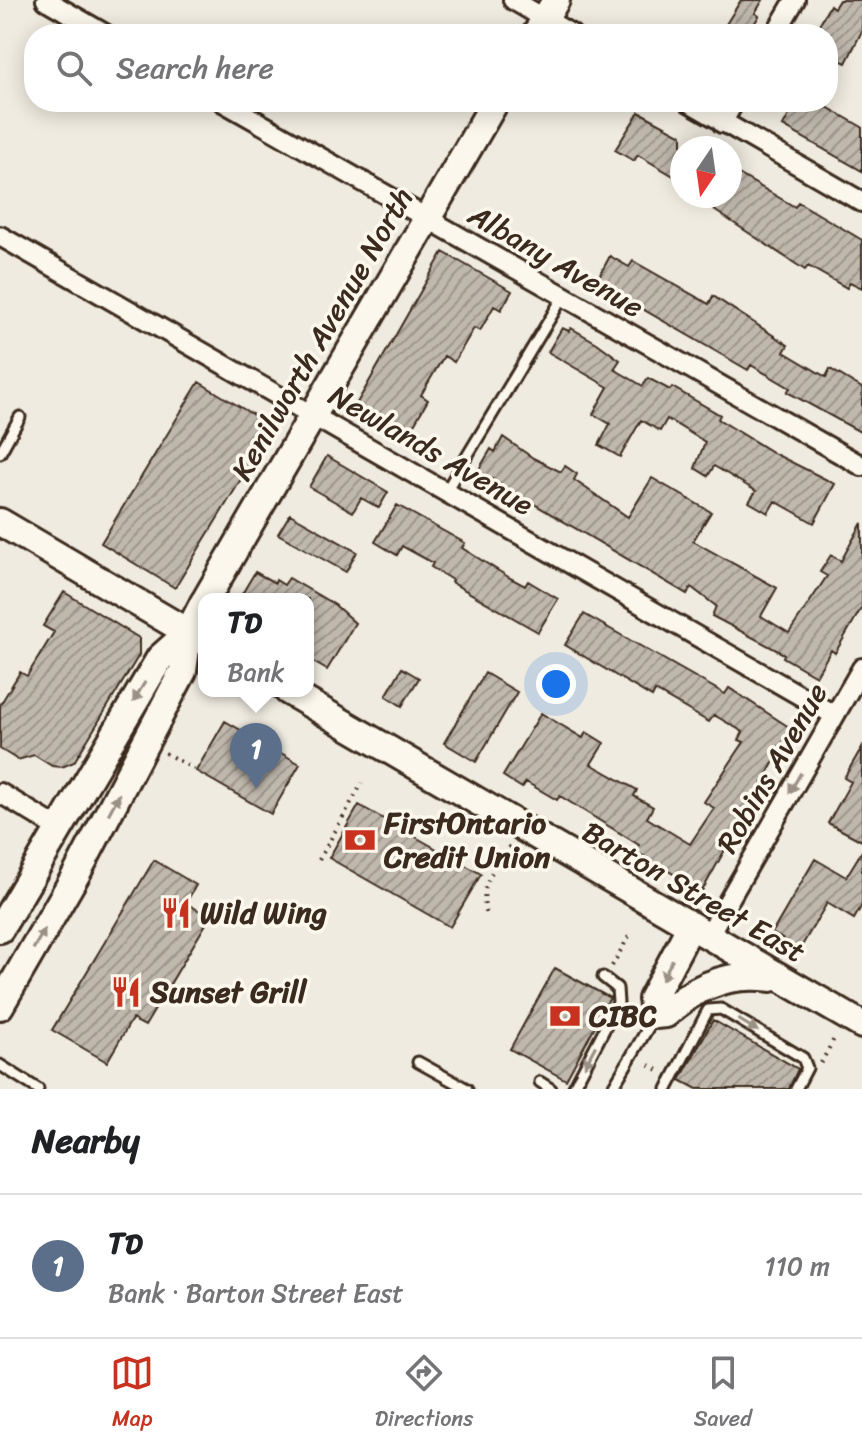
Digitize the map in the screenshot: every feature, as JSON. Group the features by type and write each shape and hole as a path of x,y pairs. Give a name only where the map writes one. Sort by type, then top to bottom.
{"main road":[{"name":"Kenilworth Avenue North","path":"209,593 489,112"},
{"path":"0,522 196,637"},
{"name":"Kenilworth Avenue North","path":"0,929 160,658 196,637"},
{"name":"Kenilworth Avenue North","path":"0,1006 77,873 183,671 196,637"},
{"name":"Barton Street East","path":"298,697 854,1021"},
{"path":"698,932 652,999 655,1015 666,1014 679,1002 720,979 747,975 782,980"}],"street":[{"path":"46,0 88,24"},
{"path":"513,0 546,18"},
{"path":"781,24 795,0"},
{"name":"Albany Avenue","path":"240,112 862,466"},
{"path":"705,112 862,202"},
{"path":"722,123 728,112"},
{"name":"Newlands Avenue","path":"0,236 834,715"},
{"name":"Robins Avenue","path":"698,932 862,668"},
{"path":"0,793 58,828"}],"lane":[{"path":"446,491 563,297"},
{"path":"0,453 20,417"},
{"path":"573,1089 618,1003 617,988 603,977"},
{"path":"667,1089 708,1010 721,1009 803,1058 807,1068 796,1089"},
{"path":"612,1089 655,1015"},
{"path":"418,1062 467,1089"},
{"path":"0,1065 38,1089"},
{"path":"540,1082 551,1089"}],"path":[{"path":"165,753 194,769"},
{"path":"319,860 362,783"},
{"path":"486,913 483,898 487,878 521,828"},
{"path":"603,977 629,936"},
{"path":"818,1068 854,1021"}],"building":[{"path":"741,0 763,0 755,13 759,16 754,24 726,24"},
{"path":"839,0 862,0 862,31 846,63 838,59 838,24 820,24 830,5 834,8"},
{"path":"639,112 682,135 670,136 670,174 638,155 634,161 615,150"},
{"path":"784,112 836,112 862,127 862,171 783,126 789,115"},
{"path":"742,176 795,207 798,202 862,240 862,288 850,282 847,288 808,266 805,270 714,210 742,208"},
{"path":"443,252 512,291 501,310 494,306 480,331 474,328 454,362 444,356 421,395 428,400 405,440 353,410"},
{"path":"610,256 629,267 633,261 709,304 713,296 788,345 784,352 826,377 830,369 862,388 862,433 787,392 790,388 751,365 748,370 596,282"},
{"path":"562,328 569,331 571,328 597,343 620,360 614,369 643,386 648,378 670,390 672,387 720,415 718,419 775,454 835,484 814,523 775,501 768,513 749,502 756,491 714,466 708,476 695,468 705,442 667,419 660,431 641,420 620,457 599,445 610,424 593,414 608,387 548,352"},
{"path":"199,382 273,427 175,588 101,543"},
{"path":"503,437 533,458 561,472 565,466 577,474 574,480 628,517 652,478 711,512 693,541 777,588 761,616 789,633 827,576 820,572 831,555 841,561 862,523 862,607 835,653 831,650 816,676 783,657 784,654 712,616 716,606 691,587 687,594 478,471 491,449 495,452"},
{"path":"327,456 388,492 379,508 361,498 353,512 309,487"},
{"path":"397,505 465,543 462,548 510,578 525,586 528,581 558,599 538,632 451,582 431,567 433,563 402,546 397,555 375,542"},
{"path":"290,514 357,552 346,572 278,534"},
{"path":"255,572 284,585 289,578 335,605 355,623 327,670 314,662 314,593 243,593"},
{"path":"64,592 139,638 139,655 74,762 62,767 52,766 34,755 18,760 0,749 0,705 20,672 27,676 54,632 43,626"},
{"path":"584,614 725,694 729,688 792,729 702,891 635,851 639,845 560,796 557,800 526,782 522,788 503,776 541,713 583,738 586,732 604,743 591,764 637,790 634,796 653,807 647,818 690,844 714,808 704,802 744,742 739,740 743,732 714,715 709,722 655,691 652,697 565,645"},
{"path":"402,668 419,678 402,706 386,696"},
{"path":"485,673 517,692 476,762 444,743"},
{"path":"225,721 300,764 271,814 196,771"},
{"path":"862,747 862,841 828,823 851,782 844,778"},
{"path":"359,805 481,874 450,927 329,858"},
{"path":"862,851 862,905 854,919 827,903 800,949 772,933 815,859 846,877"},
{"path":"154,860 196,885 186,903 210,917 145,1026 132,1019 107,1062 52,1030"},
{"name":"CIBC","path":"555,968 610,998 566,1080 510,1049"},
{"path":"713,1020 798,1069 789,1089 697,1089 680,1080"}],"place":[{"name":"TD","path":"256,789"},
{"name":"FirstOntario Credit Union","path":"360,840"},
{"name":"Wild Wing","path":"176,913"},
{"name":"Sunset Grill","path":"126,992"},
{"name":"CIBC","path":"565,1016"}]}
